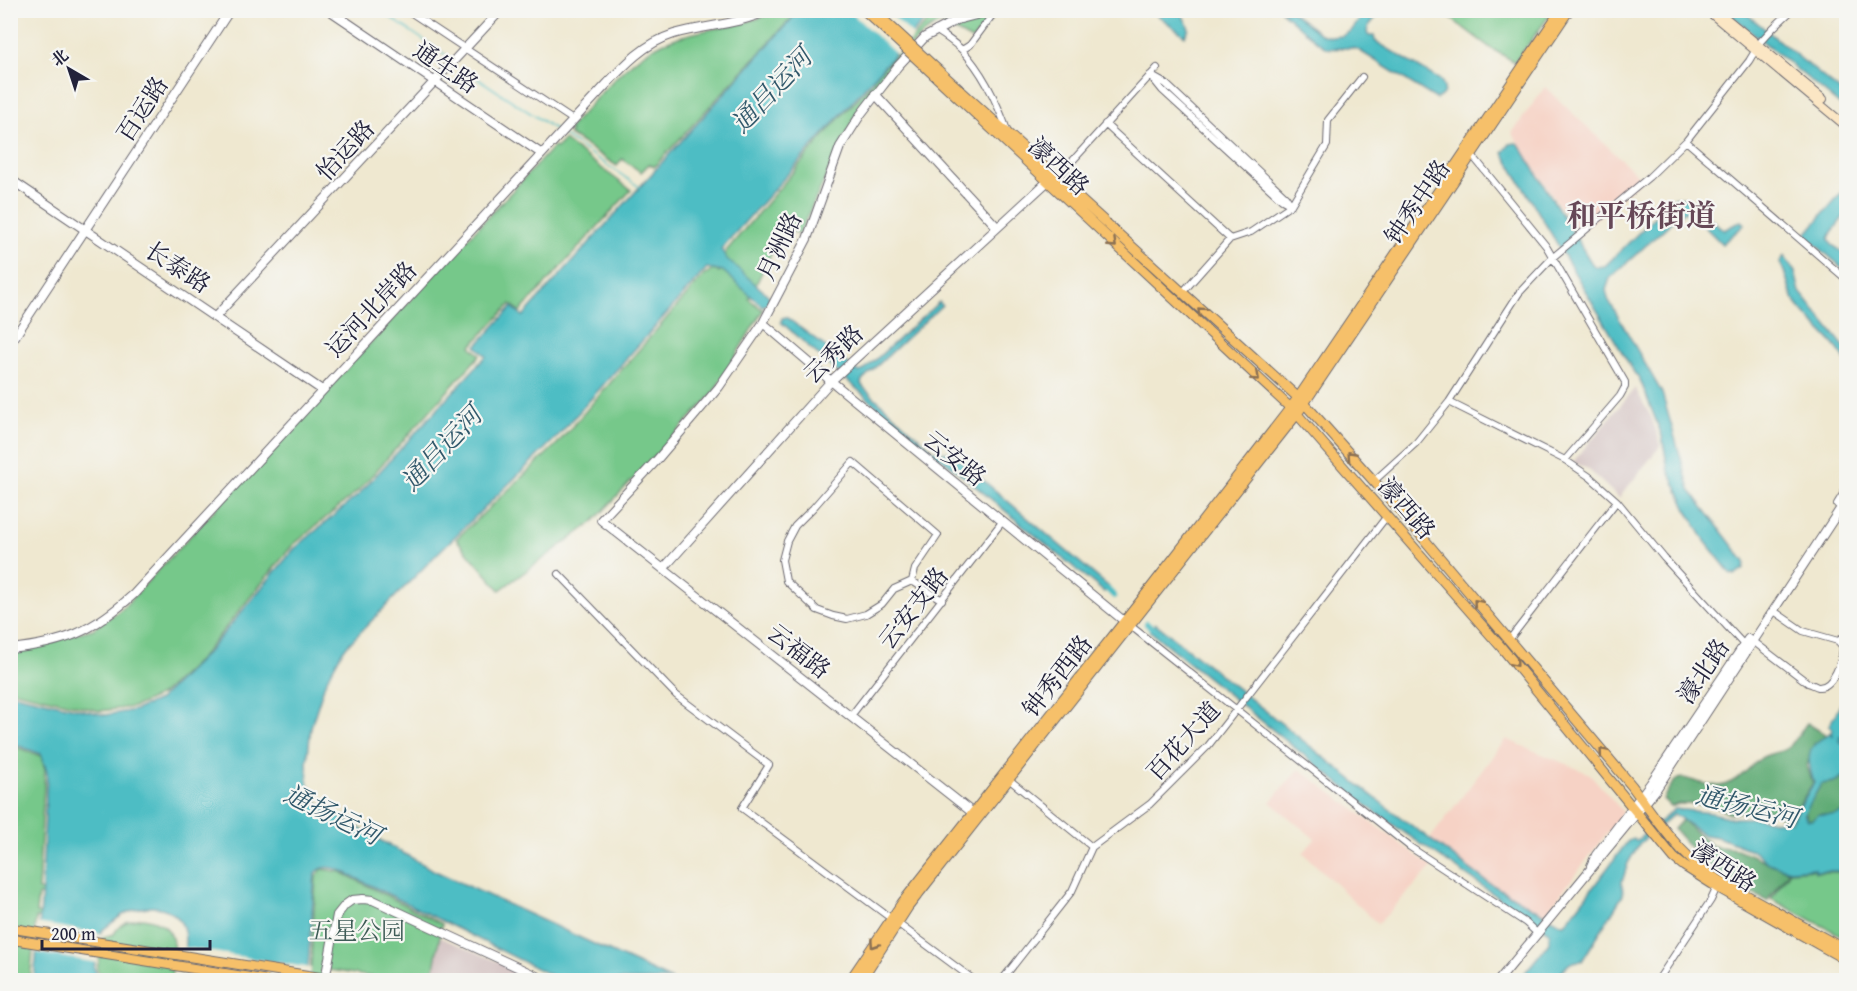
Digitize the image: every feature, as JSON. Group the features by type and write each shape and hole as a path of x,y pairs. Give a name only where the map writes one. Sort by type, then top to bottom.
{"main road":[{"path":"864,10 936,72"},
{"path":"873,10 936,72"},
{"name":"钟秀中路","path":"1301,401 1561,10"},
{"name":"钟秀中路","path":"1293,411 1472,155 1569,10"},
{"path":"1707,10 1759,46 1846,126"},
{"path":"1716,10 1846,118"},
{"name":"濠西路","path":"936,72 1010,136 1052,181 1301,401 1374,481 1509,640 1643,800 1651,814 1683,853 1710,875 1846,950"},
{"name":"濠西路","path":"936,72 1293,411 1548,701 1659,841 1684,866 1846,960"},
{"name":"钟秀西路","path":"861,981 895,921 908,907 1005,777 1293,411"},
{"name":"钟秀西路","path":"850,981 973,813 1005,777"},
{"path":"10,928 336,981"},
{"path":"10,939 265,981"}],"street":[{"name":"百运路","path":"10,344 230,10"},
{"name":"通生路","path":"329,10 542,154"},
{"path":"407,10 571,123"},
{"name":"怡运路","path":"216,316 501,10"},
{"name":"运河北岸路","path":"10,649 55,642 76,635 113,613 134,594 623,66 639,52 673,34 726,24 769,10"},
{"path":"962,50 970,45 996,10"},
{"name":"月洲路","path":"601,519 656,461 718,387 763,322 807,239 840,147 876,94 924,37 957,20 996,10"},
{"path":"1374,481 1416,442 1449,402 1520,293 1552,258 1580,237 1649,177 1686,141 1771,30 1792,10"},
{"path":"936,30 962,50 981,76 1010,136"},
{"path":"1052,181 1157,68"},
{"path":"1150,75 1166,84 1286,196 1291,205"},
{"path":"1181,293 1230,239 1251,232 1291,205 1327,145 1328,120 1362,77"},
{"path":"876,94 997,227"},
{"path":"1105,124 1230,239"},
{"path":"1686,141 1846,279"},
{"path":"1472,155 1546,246 1625,382 1620,396 1565,460"},
{"name":"长泰路","path":"10,178 322,390"},
{"name":"云秀路","path":"663,569 831,381 997,227 1052,181"},
{"name":"云安路","path":"763,322 831,381 1127,623"},
{"path":"1449,402 1565,460 1590,477 1617,501 1664,558 1749,645 1808,683 1819,687 1826,685 1837,669 1843,647 1838,642 1803,631 1774,611"},
{"path":"853,462 938,535 915,569 912,581 894,589 882,604 866,614 847,619 817,610 786,581 782,560 787,541 795,526 853,462"},
{"name":"濠北路","path":"1749,645 1846,491"},
{"name":"濠北路","path":"1499,981 1590,870 1596,855 1636,810 1774,611 1846,500"},
{"path":"1509,640 1617,501"},
{"name":"百花大道","path":"1002,981 1072,891 1092,847 1150,804 1208,746 1387,516"},
{"name":"云福路","path":"601,519 973,813"},
{"name":"云安支路","path":"850,717 1002,522"},
{"path":"559,574 676,695 769,765 742,808 974,981"},
{"path":"912,581 942,600"},
{"path":"1127,623 1410,847 1539,932"},
{"path":"1838,642 1846,636"},
{"path":"1005,777 1092,847"},
{"path":"1658,981 1717,887"},
{"path":"325,981 337,915 352,900 363,898 373,900 545,981"}],"shaded area":[{"path":"1545,87 1642,179 1578,235 1512,133"},
{"path":"1635,388 1651,417 1661,445 1619,498 1588,469 1573,462"},
{"path":"1506,739 1590,774 1623,812 1543,917 1426,844"},
{"path":"1299,769 1432,867 1378,924 1303,853 1315,839 1270,802"},
{"path":"439,937 525,973 522,980 433,979"}],"green space":[{"path":"778,11 798,11 654,167 649,164 641,172 622,159 617,166 568,134 571,131 568,129 617,76 644,53 676,38 753,20"},
{"path":"952,11 999,11 972,40 940,23"},
{"path":"1441,11 1553,11 1515,62 1492,49"},
{"path":"933,16 940,23 912,45 877,88 862,101 799,234 784,227 749,299 763,310 712,395 592,523 500,590 456,539 556,445 705,274 712,270 719,272 727,261 726,251 833,125 874,81 873,79"},
{"path":"564,140 631,190 520,312 511,304 471,346 480,355 359,490 292,546 201,658 161,695 134,707 100,711 11,690 10,651 93,629 123,608 554,146 556,148"},
{"path":"1807,723 1828,736 1814,744 1807,766 1813,783 1791,818 1781,819 1779,812 1750,810 1730,814 1712,805 1678,804 1671,807 1663,799 1674,782 1682,778 1719,786 1730,783 1761,758 1789,746"},
{"path":"10,745 41,756 45,769 38,890 43,891 47,896 38,895 36,913 45,914 41,918 36,918 30,980 11,980"},
{"path":"1846,775 1846,809 1833,815 1819,814 1816,819 1808,820 1805,811 1821,784 1834,782"},
{"path":"1682,820 1712,846 1737,849 1789,871 1767,901 1725,879 1697,855 1674,829"},
{"name":"五星公园","path":"322,869 341,872 442,924 432,980 392,980 323,969 321,980 310,980 316,876"},
{"path":"1814,869 1815,872 1838,872 1846,875 1846,938 1771,899 1790,871"},
{"path":"143,918 156,921 170,933 174,949 171,980 106,980 97,970 102,937 114,934 126,922"}],"water":[{"path":"799,11 933,11 721,249 727,259 769,296 769,304 762,306 723,271 707,268 557,437 343,650 325,683 311,727 307,763 308,782 312,797 325,809 433,870 672,980 560,980 342,871 328,867 315,873 307,980 179,980 184,957 184,931 175,915 167,910 149,907 128,912 101,931 94,968 99,980 34,980 41,906 47,772 41,754 11,743 10,693 105,715 135,710 159,700 208,652 294,549 358,495 486,356 476,346 512,307 523,316"},
{"path":"1152,11 1182,11 1189,29 1185,36"},
{"path":"1281,11 1291,11 1320,34 1331,37 1342,36 1351,31 1366,11 1381,11 1368,27 1369,36 1374,36 1375,41 1440,80 1444,86 1443,93 1436,99 1357,49 1334,49 1323,46"},
{"path":"1726,11 1743,11 1846,96 1846,110"},
{"path":"1510,144 1519,144 1596,267 1605,266 1675,197 1684,197 1724,230 1741,221 1744,224 1722,244 1696,218 1684,211 1610,278 1606,290 1608,299 1662,393 1690,490 1745,562 1744,569 1736,575 1731,574 1705,541 1689,514 1668,469 1662,436 1639,377 1635,374 1503,153"},
{"path":"1846,187 1846,214 1829,239 1832,245 1846,254 1846,271 1806,234"},
{"path":"1784,256 1795,272 1800,292 1846,349 1846,362 1836,346 1796,303 1780,263"},
{"path":"939,302 942,305 862,380 861,384 934,451 951,453 1109,587 1104,592 941,458 933,456 781,322 782,318 786,317 859,372 863,371"},
{"path":"1155,623 1384,805 1489,883 1562,924 1565,924 1628,841 1633,839 1636,841 1675,809 1712,813 1732,818 1791,821 1814,783 1809,761 1810,751 1817,742 1833,730 1829,726 1846,694 1846,775 1834,782 1821,784 1804,814 1808,820 1812,820 1819,814 1833,815 1846,809 1846,874 1838,871 1815,871 1815,868 1790,870 1776,866 1754,851 1718,837 1704,835 1674,814 1639,844 1628,863 1622,882 1623,895 1582,961 1570,964 1556,980 1519,980 1549,943 1550,933 1376,813 1150,631"}],"pier":[{"path":"849,11 887,11 914,36 897,55"},
{"path":"36,923 103,934 98,963 34,952"},
{"path":"182,947 311,968 310,980 208,980 177,975"}],"waterway":[{"path":"379,10 446,55"},
{"path":"462,68 559,132"},
{"path":"563,135 641,188"},
{"path":"1107,589 1114,596"},
{"path":"1147,624 1152,628"}],"ferry route":[{"path":"1846,740 1830,733 1846,746"}],"district":[{"name":"和平桥街道","path":"1641,215"}],"water label":[{"name":"通吕运河","path":"771,90"},
{"name":"通吕运河","path":"441,448"},
{"name":"通扬运河","path":"1747,806"},
{"name":"通扬运河","path":"333,814"}]}
